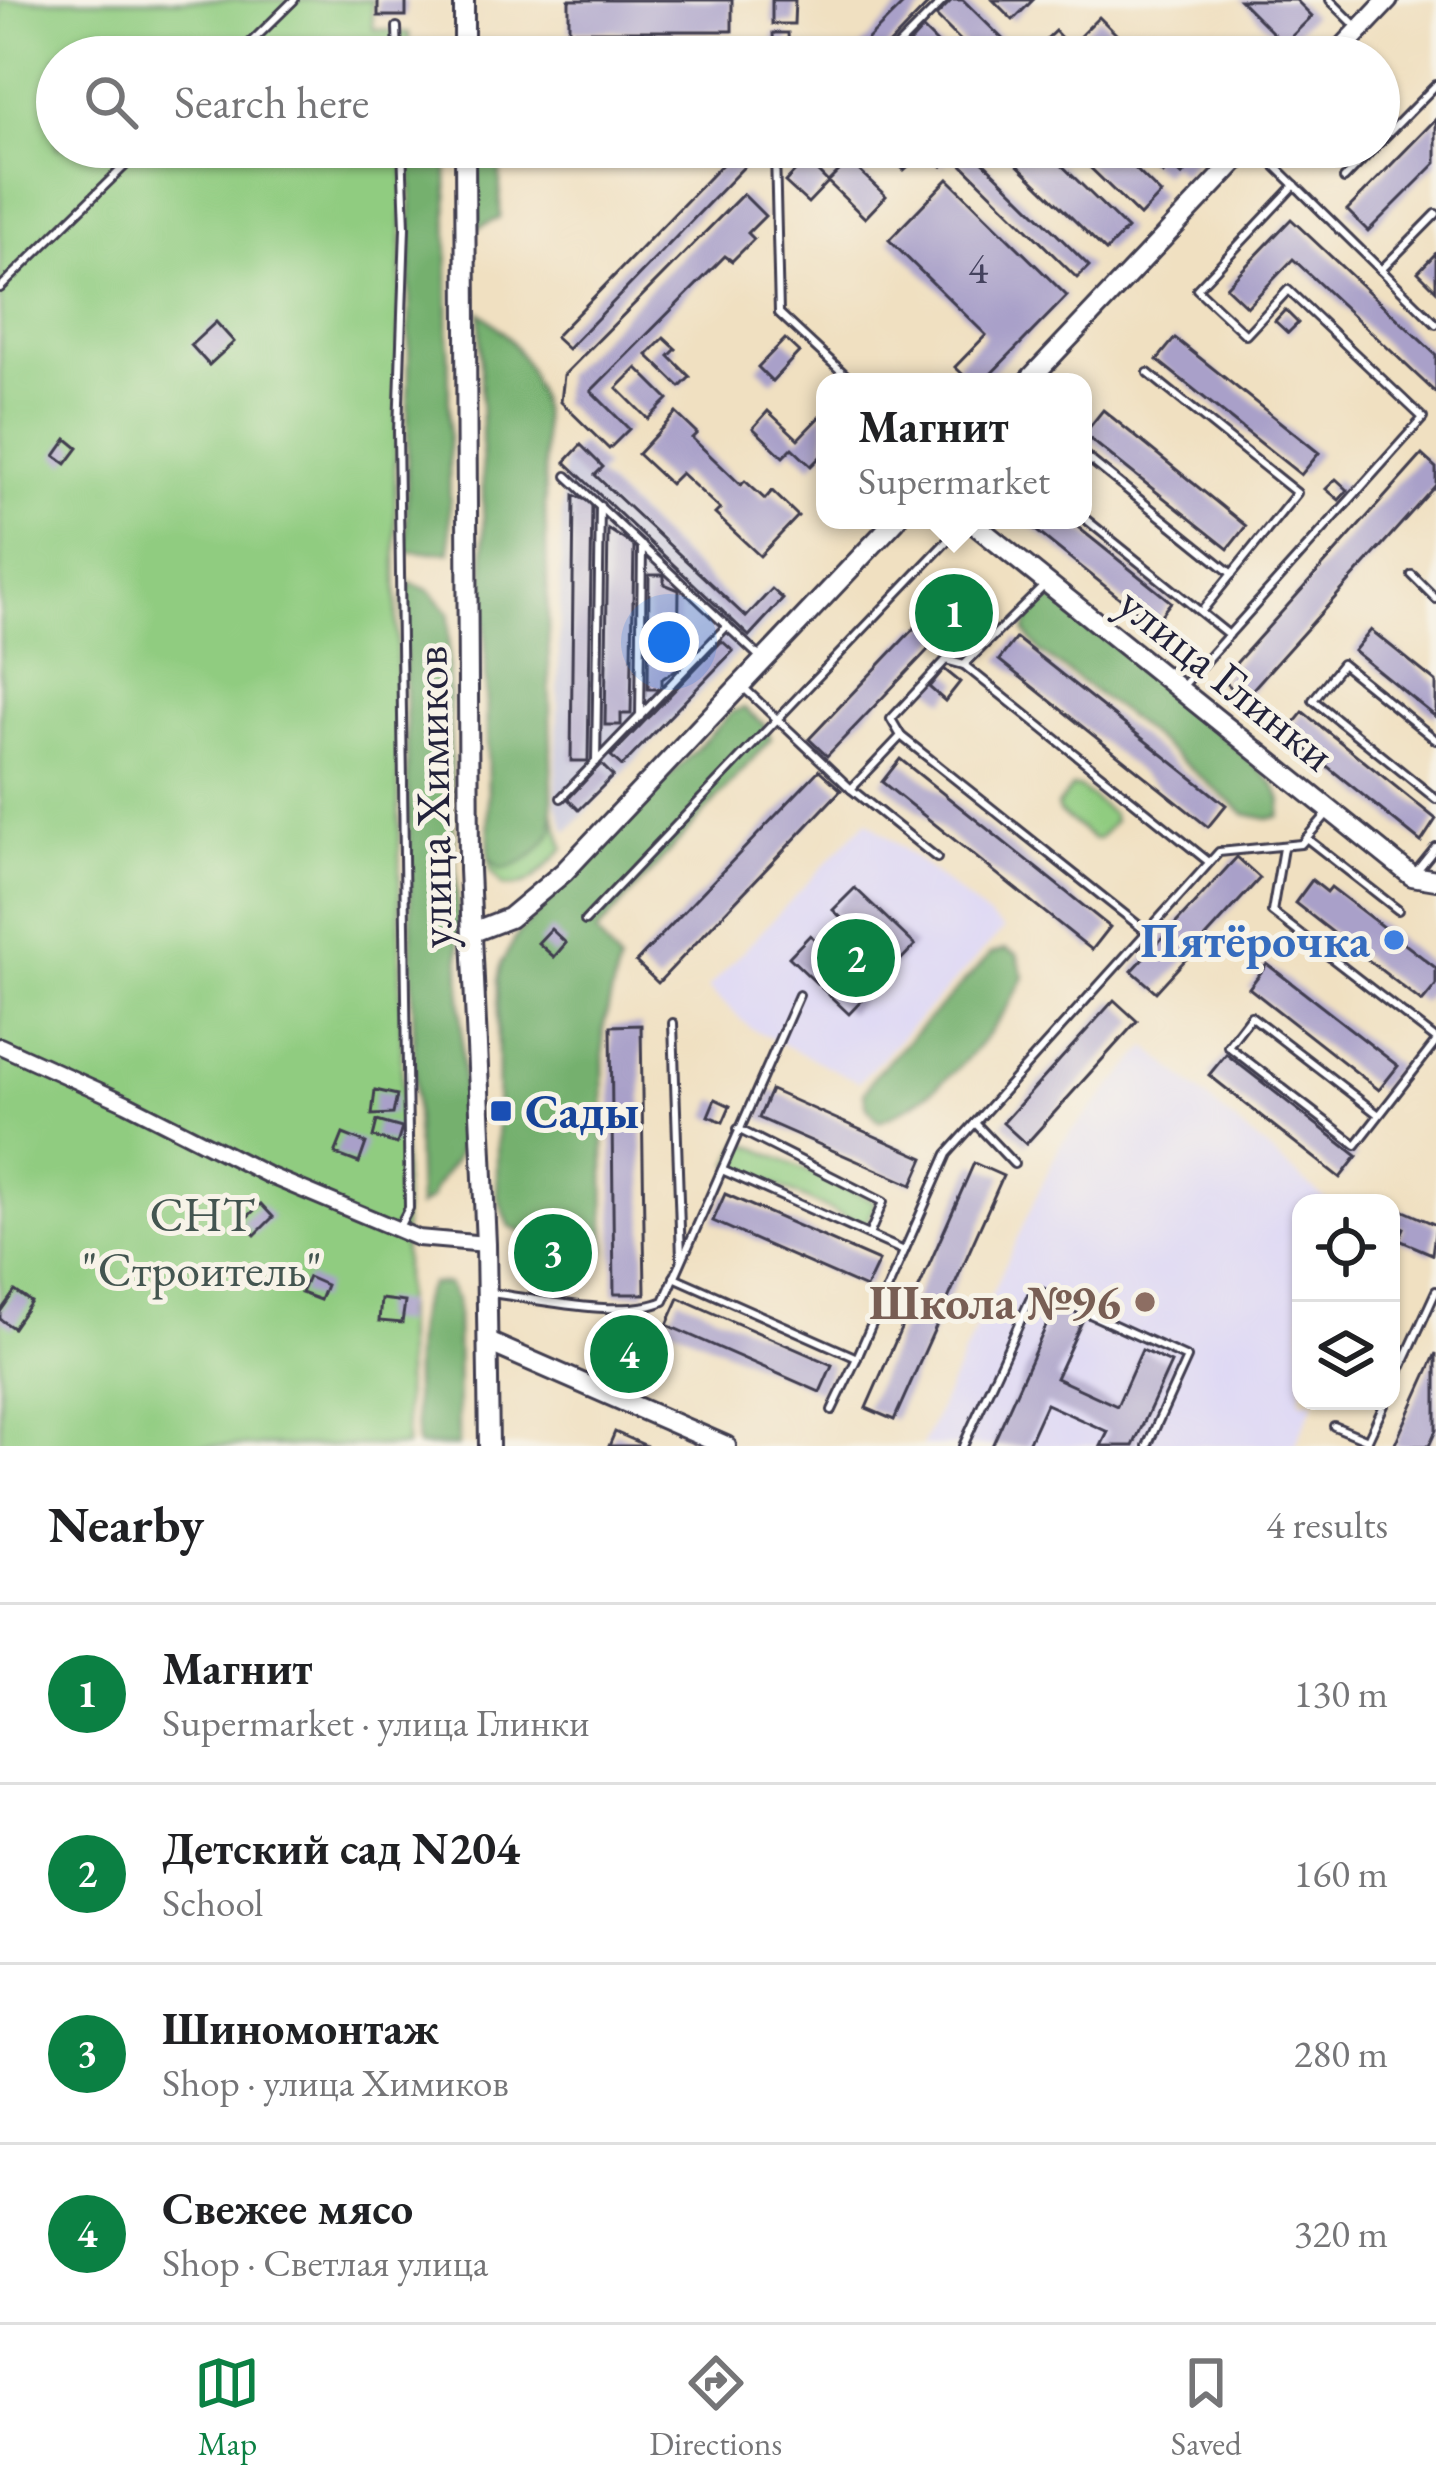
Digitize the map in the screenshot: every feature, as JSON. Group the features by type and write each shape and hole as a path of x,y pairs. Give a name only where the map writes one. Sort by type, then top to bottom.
{"street":[{"path":"464,0 464,36"},
{"path":"1353,36 1388,0"},
{"name":"улица Химиков","path":"465,168 469,846 488,1293 489,1446"},
{"path":"1036,373 1232,168"},
{"path":"473,932 509,918 564,872 888,529"},
{"name":"улица Глинки","path":"979,529 1330,811 1428,883"},
{"path":"0,1046 268,1175 418,1238 486,1244"},
{"path":"488,1342 726,1446"}],"lane":[{"path":"257,36 294,0"},
{"path":"909,36 944,0"},
{"path":"1330,0 1359,30"},
{"path":"397,27 397,36"},
{"path":"1400,122 1436,85"},
{"path":"0,288 123,168"},
{"path":"398,1229 409,1208 398,453 403,168"},
{"path":"775,168 779,313 843,373"},
{"path":"1276,168 1436,324"},
{"path":"1343,179 1354,168"},
{"path":"1180,689 1424,418 1288,290 1246,335 1197,289 1295,185"},
{"path":"1381,270 1436,214"},
{"path":"1148,374 1297,494 1201,612"},
{"path":"1092,461 1232,574"},
{"path":"567,476 764,661"},
{"path":"596,762 599,506"},
{"path":"1092,524 1229,635"},
{"path":"585,921 959,529"},
{"path":"640,716 642,547"},
{"path":"1412,575 1436,599"},
{"path":"964,664 1046,584"},
{"path":"561,798 727,626"},
{"path":"1147,933 901,736 891,719 946,660 964,664 1209,862"},
{"path":"1436,740 1342,664 1313,700 1436,799"},
{"path":"741,685 851,789 938,858"},
{"path":"851,789 901,736"},
{"path":"832,1410 947,1154 1219,852 1301,844 1330,811"},
{"path":"1306,838 1398,910"},
{"path":"1428,883 1436,847"},
{"path":"1283,848 1272,911 1436,1041 1379,1115 1355,1145 1228,1046 1251,1016 1379,1115"},
{"path":"488,1293 649,1307 664,1300 800,995"},
{"path":"673,1023 682,1261"},
{"path":"975,1123 1015,1164"},
{"path":"738,1129 883,1202 868,1235"},
{"path":"722,1170 904,1251"},
{"path":"674,1277 857,1358"},
{"path":"964,1446 1035,1289 1187,1358 1147,1446"},
{"path":"1400,1369 1436,1291"},
{"path":"1334,1426 1366,1443 1382,1410"}],"shaded area":[{"path":"580,443 605,467 598,476 744,613 771,586 787,601 567,832 556,803 563,462"},
{"path":"867,820 1004,929 859,1082 750,1028 708,988"},
{"name":"Школа №96","path":"1147,1047 1319,1194 1292,1194 1292,1410 1311,1410 1295,1446 922,1446 1060,1145"}],"green space":[{"name":"СНТ \"Строитель\"","path":"0,0 372,0 373,29 409,36 36,36 36,168 404,168 395,469 406,1446 0,1446"},
{"path":"412,168 447,168 450,552 406,552"},
{"path":"477,168 500,168 500,218 478,228"},
{"path":"480,312 523,358 543,418 553,831 531,856 501,869 489,859"},
{"path":"411,583 430,591 449,613 463,1099 458,1153 431,1199 418,1207 403,599"},
{"path":"1053,599 1121,650 1274,784 1282,801 1280,816 1268,819 1245,814 1126,715 1040,652 1025,632 1030,612"},
{"path":"744,708 765,725 771,739 596,933 619,963 603,1029 605,1251 510,1227 497,1195 502,962 518,934 732,712"},
{"path":"1072,787 1079,787 1112,814 1114,821 1099,839 1059,812 1057,806"},
{"path":"550,802 564,848 530,880 503,886 491,870 488,851"},
{"path":"1005,949 1017,954 1024,977 998,1021 944,1080 879,1121 867,1107 864,1093 875,1075 991,954"},
{"path":"741,1141 876,1202 865,1226 730,1164"},
{"path":"431,1284 448,1284 457,1300 458,1446 417,1446 415,1338 423,1298"}],"building":[{"path":"378,0 406,0 406,16 378,16"},
{"path":"569,0 732,0 732,31 569,31"},
{"path":"772,0 795,0 794,24 772,24"},
{"path":"907,0 932,0 897,36 871,36"},
{"path":"952,0 963,0 1000,36 956,36 936,16"},
{"path":"993,0 1033,0 1013,20"},
{"path":"1240,0 1296,0 1312,16 1292,36 1276,36"},
{"path":"1099,17 1118,36 1080,36"},
{"path":"1436,119 1436,163 1368,231 1347,210 1388,168 1400,168 1400,156"},
{"path":"719,168 743,168 568,349 555,337"},
{"path":"798,168 814,168 828,182 808,203 785,182"},
{"path":"842,168 856,168 886,196 865,218 828,182"},
{"path":"965,168 989,168 1089,266 1077,278"},
{"path":"1021,168 1065,168 1127,229 1106,251"},
{"path":"1091,168 1134,168 1161,194 1140,216"},
{"path":"948,179 1067,296 992,373 961,373 955,367 986,335 889,240"},
{"path":"743,194 765,216 748,233 754,239 732,261 725,256 591,391 629,429 609,449 561,402 564,375"},
{"path":"1291,219 1436,355 1436,393 1293,259 1247,307 1226,287"},
{"path":"1436,253 1436,290 1418,272"},
{"path":"1285,310 1298,323 1288,333 1275,321"},
{"path":"216,322 234,342 209,365 191,345"},
{"path":"664,338 676,349 669,356 690,377 680,387 647,355"},
{"path":"1175,338 1319,453 1301,475 1157,360"},
{"path":"785,339 799,352 772,381 758,367"},
{"path":"637,368 668,399 648,419 617,388"},
{"path":"1103,410 1246,526 1228,549 1092,440 1092,424"},
{"path":"768,411 798,439 816,420 816,461 811,466 792,448 783,457 753,428"},
{"path":"676,413 697,433 692,438 741,485 745,481 765,499 772,491 798,516 760,556 715,514 720,509 681,473 670,484 638,454"},
{"path":"67,439 78,448 66,464 55,456"},
{"path":"581,445 603,467 595,475 746,617 772,589 783,599 749,636 565,462"},
{"path":"1422,455 1436,468 1436,485 1244,699 1222,679"},
{"path":"1336,479 1348,490 1339,500 1326,489"},
{"path":"574,495 592,503 588,761 571,761"},
{"path":"608,529 634,546 631,714 621,714 621,725 605,725"},
{"path":"1034,529 1080,529 1171,602 1153,625"},
{"path":"649,575 664,575 664,584 679,590 678,668 662,679 662,689 648,689"},
{"path":"953,597 986,628 964,652 944,633 827,756 809,739 917,625 922,630"},
{"path":"1371,630 1436,682 1436,717 1354,651"},
{"path":"1016,638 1226,805 1208,827 999,660"},
{"path":"722,641 733,651 622,766 611,756"},
{"path":"944,669 960,682 945,701 929,687"},
{"path":"1303,712 1436,819 1421,842 1286,733"},
{"path":"900,759 1110,927 1092,950 882,782"},
{"path":"601,764 613,776 579,810 568,799"},
{"path":"819,770 841,790 658,983 636,962"},
{"path":"1237,857 1260,878 1156,992 1132,971"},
{"path":"1312,880 1327,892 1331,887 1436,968 1436,985 1422,1002 1295,903"},
{"path":"855,888 915,945 894,967 869,943 845,968 870,992 849,1014 789,957 810,935 826,950 850,926 833,910"},
{"path":"551,929 566,943 554,957 538,943"},
{"path":"1267,964 1398,1066 1379,1090 1249,988"},
{"path":"1114,1000 1137,1021 1026,1144 1003,1123"},
{"path":"641,1025 645,1294 614,1294 611,1026"},
{"path":"1226,1054 1357,1156 1340,1178 1209,1075"},
{"path":"375,1090 397,1095 393,1114 372,1115"},
{"path":"771,1090 924,1158 912,1185 759,1118"},
{"path":"715,1099 730,1106 723,1122 708,1116"},
{"path":"377,1121 402,1128 397,1144 373,1137"},
{"path":"343,1134 366,1143 359,1163 335,1154"},
{"path":"974,1163 1003,1176 894,1420 866,1408"},
{"path":"725,1194 879,1261 866,1288 713,1221"},
{"path":"261,1204 273,1217 255,1235 242,1222"},
{"path":"1402,1210 1436,1225 1432,1254 1400,1240 1404,1228"},
{"path":"545,1245 560,1245 560,1261 546,1261"},
{"path":"308,1277 326,1285 320,1300 301,1293"},
{"path":"15,1291 31,1302 13,1328 0,1319 0,1312"},
{"path":"679,1298 832,1365 820,1392 667,1325"},
{"path":"381,1299 405,1302 402,1323 379,1321"},
{"path":"1057,1302 1085,1315 1056,1378 1117,1406 1142,1350 1171,1363 1133,1446 1101,1446 1108,1432 1046,1404 1027,1446 992,1446"},
{"path":"1436,1353 1436,1430 1429,1446 1394,1446"},
{"path":"615,1432 647,1446 609,1446"}],"place":[{"name":"Магнит","path":"954,613"},
{"name":"Пятёрочка","path":"1394,940"},
{"name":"Детский сад N204","path":"856,958"},
{"name":"Сады","path":"501,1111"},
{"name":"Шиномонтаж","path":"553,1253"},
{"name":"Школа №96","path":"1145,1302"},
{"name":"Свежее мясо","path":"629,1354"}]}
